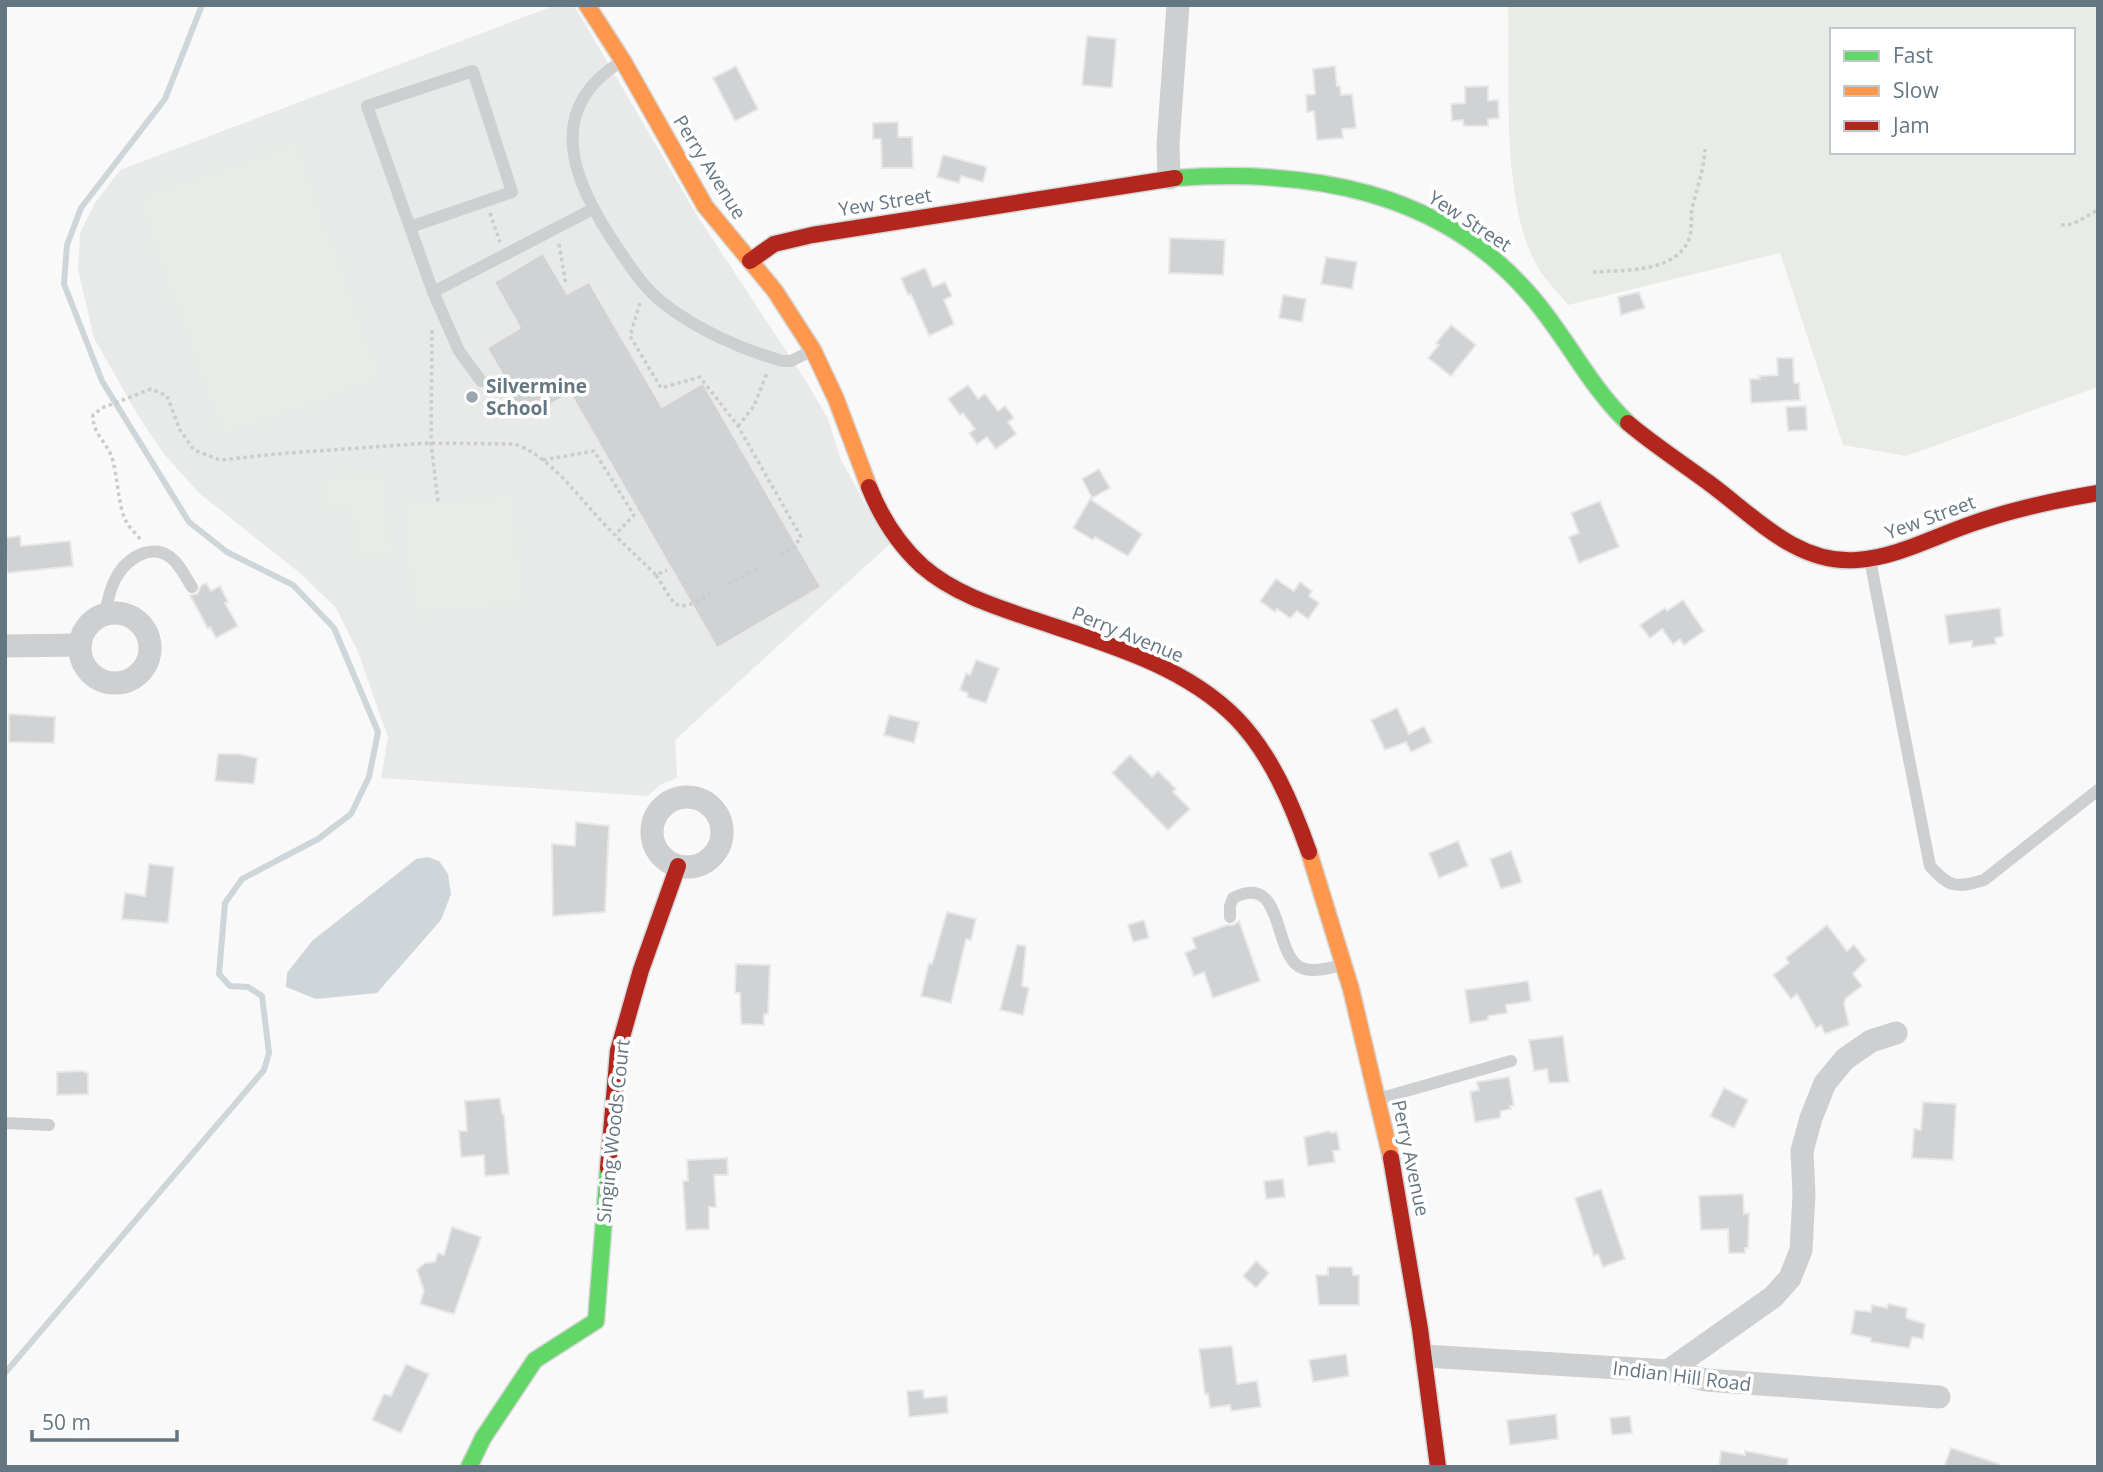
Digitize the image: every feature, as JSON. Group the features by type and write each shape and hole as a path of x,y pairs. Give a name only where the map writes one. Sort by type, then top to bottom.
{"street":[{"name":"Perry Avenue","path":"587,5 623,61 705,206 775,290 812,350 839,405 880,512 894,536 923,567 945,584 968,596 1110,646 1158,667 1209,695 1241,724 1263,754 1287,800 1315,873 1344,964 1378,1099 1400,1201 1425,1356 1438,1467"},
{"path":"1170,178 1168,144 1178,5"},
{"name":"Yew Street","path":"750,261 774,244 812,234 1170,178 1229,174 1311,178 1372,192 1424,214 1485,252 1513,275 1614,409 1638,431 1795,547 1812,555 1833,559 1870,559 1892,554 2004,514 2098,494"},
{"path":"117,613 139,622 150,643 150,655 146,666 138,675 116,684 94,677 81,657 80,645 88,626 105,615 117,613"},
{"path":"5,646 80,645"},
{"name":"Singing Woods Court","path":"469,1467 483,1438 535,1360 596,1321 618,1051 641,970 678,866"},
{"path":"1668,1371 1773,1297 1790,1278 1801,1250 1804,1194 1802,1151 1825,1083 1845,1059 1871,1041 1896,1033"},
{"name":"Indian Hill Road","path":"1425,1356 1668,1371 1684,1377 1718,1382 1939,1397"}],"lane":[{"path":"623,61 588,88 579,103 573,122 572,143 576,163 593,209 645,288 663,304 688,320 770,358 791,360 812,350"},
{"path":"410,227 512,192 473,71 367,106 433,292 459,351 481,382"},
{"path":"433,292 593,209"},
{"path":"105,615 109,592 118,574 129,562 150,551 166,554 177,562 192,587"},
{"path":"1870,559 1930,866 1943,881 1964,886 1984,880 2098,790"},
{"path":"1230,917 1233,898 1250,892 1261,895 1273,911 1290,954 1300,967 1323,969 1344,964"},
{"path":"1378,1099 1511,1061"},
{"path":"5,1124 49,1125"}],"path":[{"path":"1594,272 1646,268 1668,261 1684,248 1690,234 1705,149"},
{"path":"2061,225 2073,224 2098,210"},
{"path":"556,229 566,285"},
{"path":"645,288 630,336 661,388 700,377 738,426 801,537 794,547 779,556"},
{"path":"433,292 431,443 438,502"},
{"path":"738,426 754,406 767,375"},
{"path":"150,551 125,520 112,457 93,423 93,415 102,408 151,389 167,396 180,430 194,450 220,460 431,443 514,444 526,448 544,460 615,536 656,575 673,601 681,607 691,606 710,594"},
{"path":"544,460 594,451 634,515 615,536"},
{"path":"729,584 760,567"},
{"path":"656,575 667,570"}],"shaded area":[{"name":"Silvermine School","path":"556,5 574,5 698,217 806,381 828,419 841,460 868,509 892,542 675,740 677,778 660,785 648,796 381,778 388,737 358,652 336,608 300,573 200,494 163,453 137,414 94,338 78,270 80,233 95,203 120,170"},
{"path":"1508,5 2098,5 2098,387 1906,456 1843,445 1780,253 1568,305 1535,262 1524,235 1512,171 1508,102"},
{"path":"296,144 380,379 223,434 139,199"},
{"path":"383,473 391,555 357,558 353,507 325,509 322,478"},
{"path":"512,496 522,603 414,613 405,505"},
{"path":"428,857 439,861 448,874 451,894 441,920 377,993 316,999 286,987 287,973 312,941 416,859"}],"building":[{"path":"1087,36 1116,39 1112,88 1082,85"},
{"path":"736,66 758,109 735,121 713,78"},
{"path":"1335,66 1341,95 1352,94 1356,128 1342,129 1343,138 1317,140 1314,111 1307,112 1306,95 1315,94 1313,69"},
{"path":"1488,86 1488,101 1498,100 1499,118 1488,119 1488,126 1464,126 1463,120 1452,121 1451,104 1465,103 1465,87"},
{"path":"898,122 898,137 912,137 913,168 882,168 881,139 873,139 873,123"},
{"path":"943,155 987,167 983,182 961,176 959,183 937,177"},
{"path":"1170,238 1225,240 1223,275 1169,273"},
{"path":"543,253 567,294 589,282 662,407 703,383 821,587 717,648 570,393 524,420 511,396 514,394 487,348 520,328 494,282"},
{"path":"1326,257 1357,262 1352,289 1321,284"},
{"path":"925,268 933,287 945,282 952,296 944,300 954,324 929,336 901,278"},
{"path":"1639,292 1645,308 1621,315 1618,297"},
{"path":"1283,295 1306,299 1302,322 1279,318"},
{"path":"1451,325 1476,345 1451,376 1428,358"},
{"path":"1777,358 1793,358 1794,383 1799,383 1800,400 1751,403 1750,379 1778,375"},
{"path":"968,385 978,399 985,394 998,411 1005,406 1014,418 1008,422 1016,434 996,449 987,437 977,444 969,433 975,429 948,399"},
{"path":"1806,406 1807,430 1788,431 1786,407"},
{"path":"1099,469 1110,488 1092,498 1082,479"},
{"path":"1090,499 1142,534 1128,556 1073,528"},
{"path":"1600,501 1619,547 1579,563 1569,537 1579,533 1571,513"},
{"path":"20,536 21,546 70,541 73,566 7,573 5,538"},
{"path":"1276,579 1294,591 1300,582 1312,591 1309,596 1319,603 1308,619 1297,611 1290,618 1277,609 1275,612 1260,601"},
{"path":"206,583 211,591 220,586 228,602 225,603 238,626 216,638 210,627 208,629 190,595 197,594"},
{"path":"1683,600 1704,631 1684,645 1680,639 1673,644 1662,629 1650,638 1640,625 1665,608 1667,611"},
{"path":"2000,608 2003,636 1995,638 1996,644 1972,647 1972,641 1949,644 1945,615"},
{"path":"976,660 999,668 986,703 967,697 968,693 960,690 966,673 970,675"},
{"path":"1397,708 1409,734 1424,726 1432,742 1411,752 1406,742 1385,750 1371,720"},
{"path":"9,714 55,717 54,743 9,742"},
{"path":"889,715 919,722 914,743 884,735"},
{"path":"218,754 257,758 254,784 215,781"},
{"path":"1130,755 1152,777 1158,771 1176,789 1173,792 1190,809 1168,830 1112,773"},
{"path":"576,822 609,826 605,912 553,916 552,844 575,846"},
{"path":"1458,841 1468,866 1439,878 1429,853"},
{"path":"1511,851 1522,882 1501,889 1490,859"},
{"path":"149,864 174,867 168,923 122,919 125,893 145,896"},
{"path":"947,912 976,919 971,940 966,939 951,1003 921,996 929,963 932,964"},
{"path":"1144,920 1149,938 1133,942 1128,925"},
{"path":"1239,921 1260,981 1213,998 1204,972 1194,976 1185,953 1196,948 1192,938"},
{"path":"1827,925 1847,951 1854,945 1866,960 1853,974 1862,986 1846,998 1844,1004 1849,1025 1825,1034 1821,1025 1816,1028 1797,994 1791,999 1773,975 1789,963 1786,958"},
{"path":"1017,945 1026,946 1022,986 1029,988 1023,1015 1000,1010"},
{"path":"736,964 770,965 768,1014 764,1014 764,1025 741,1024 740,993 735,993"},
{"path":"1528,981 1531,1001 1506,1005 1507,1013 1470,1023 1465,990"},
{"path":"1563,1036 1569,1082 1549,1083 1547,1069 1534,1071 1529,1040"},
{"path":"57,1072 88,1073 88,1094 57,1095"},
{"path":"1509,1077 1514,1106 1501,1111 1500,1118 1475,1122 1470,1092 1479,1090 1477,1082"},
{"path":"1724,1088 1748,1100 1734,1128 1710,1116"},
{"path":"500,1098 509,1174 485,1176 484,1155 461,1157 459,1131 467,1131 465,1101"},
{"path":"1923,1102 1956,1104 1953,1160 1912,1158 1914,1129 1921,1130"},
{"path":"1337,1132 1340,1150 1333,1151 1335,1162 1308,1166 1304,1137"},
{"path":"727,1158 728,1175 714,1175 716,1207 709,1207 709,1229 686,1230 683,1181 688,1181 687,1160"},
{"path":"1283,1179 1285,1197 1266,1199 1264,1181"},
{"path":"1601,1189 1625,1259 1603,1267 1598,1254 1594,1256 1575,1198"},
{"path":"1743,1194 1744,1214 1749,1213 1748,1248 1745,1248 1745,1253 1729,1253 1728,1229 1701,1230 1699,1196"},
{"path":"452,1227 481,1237 454,1314 420,1304 424,1291 417,1270 425,1263 435,1262 438,1253 444,1255"},
{"path":"1256,1261 1269,1273 1256,1288 1243,1276"},
{"path":"1328,1267 1352,1267 1353,1275 1359,1275 1359,1305 1319,1305 1316,1275 1328,1275"},
{"path":"1888,1304 1907,1308 1906,1318 1925,1324 1923,1339 1912,1337 1909,1348 1871,1342 1871,1338 1851,1334 1855,1310 1871,1312 1872,1305 1887,1308"},
{"path":"1232,1346 1237,1384 1257,1381 1261,1407 1231,1411 1230,1405 1210,1408 1208,1394 1205,1394 1199,1349"},
{"path":"1346,1354 1349,1376 1313,1382 1309,1360"},
{"path":"406,1364 429,1374 401,1433 372,1420 384,1394 391,1396"},
{"path":"923,1390 924,1398 947,1396 948,1413 909,1417 907,1391"},
{"path":"1556,1414 1558,1439 1510,1445 1507,1420"},
{"path":"1630,1416 1632,1433 1612,1435 1610,1418"},
{"path":"1951,1448 1999,1464 1999,1467 1944,1467"},
{"path":"1721,1451 1745,1455 1745,1451 1788,1459 1787,1467 1719,1467"}],"waterway":[{"path":"5,1373 264,1070 269,1053 262,996 248,987 230,986 219,974 225,903 242,879 318,839 351,814 369,777 378,732 334,628 293,585 227,552 189,522 102,381 64,284 67,245 81,208 165,99 202,5"}],"traffic: fast":[{"path":"1175,178 1224,176 1322,183 1413,209 1456,231 1495,260 1531,296 1601,393 1628,423"},
{"path":"469,1467 483,1438 535,1360 596,1321 608,1168"}],"traffic: slow":[{"path":"587,5 623,61 705,206 775,291 813,350 836,399 869,487"},
{"path":"1309,852 1351,989 1391,1158"}],"traffic: jam":[{"path":"750,261 774,244 812,235 1175,178"},
{"path":"1628,423 1777,536 1815,555 1835,559 1857,560 1887,555 2004,513 2098,493"},
{"path":"869,487 879,509 905,549 922,566 947,584 988,604 1140,657 1166,669 1215,699 1236,718 1260,747 1288,798 1309,852"},
{"path":"608,1168 618,1051 641,970 678,866"},
{"path":"1391,1158 1420,1329 1438,1467"}],"place":[{"name":"Silvermine School","path":"472,397"}]}
